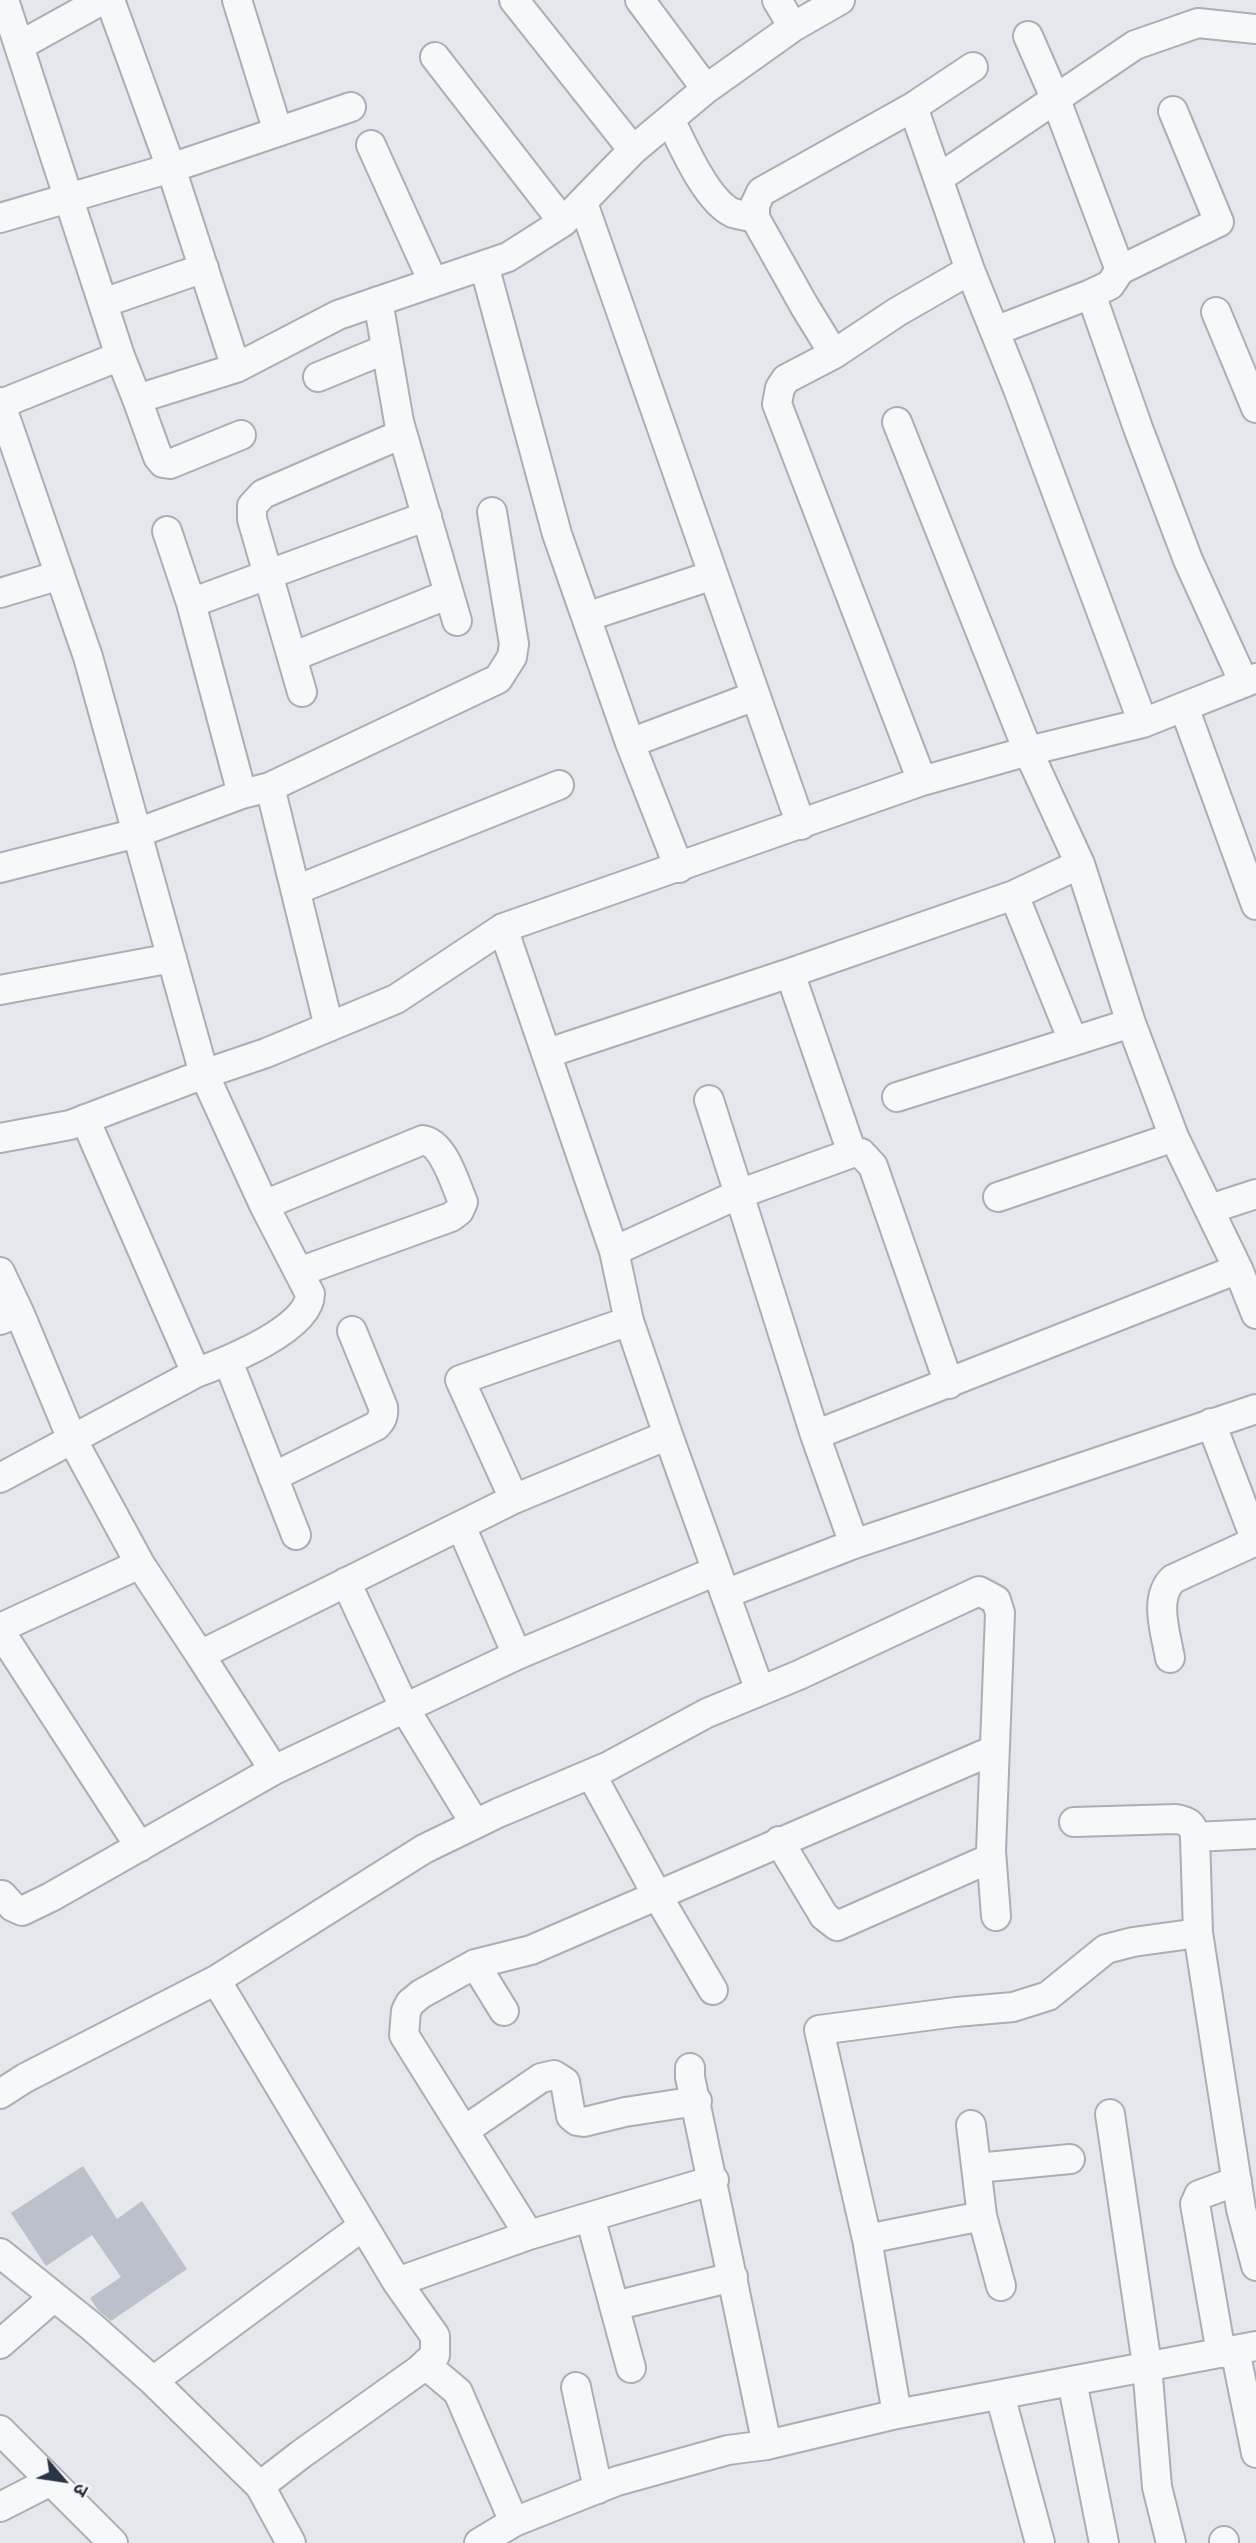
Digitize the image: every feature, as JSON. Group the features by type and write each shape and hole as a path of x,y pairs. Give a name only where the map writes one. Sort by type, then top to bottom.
{"street":[{"path":"4,0 120,356 158,457 163,463 170,464 241,435"},
{"path":"19,46 102,0"},
{"path":"110,0 171,168 236,368"},
{"path":"237,0 278,132"},
{"path":"514,0 634,150"},
{"path":"640,0 706,89"},
{"path":"777,0 793,27"},
{"path":"137,399 236,368 338,316 508,257 573,213 634,150 706,89 793,27 840,0"},
{"path":"939,178 1135,45 1198,23 1256,29"},
{"path":"1028,36 1056,100 1120,270"},
{"path":"435,57 573,213 713,575 801,825"},
{"path":"834,354 755,218 755,205 761,191 913,107 973,68"},
{"path":"0,218 171,168 351,107"},
{"path":"913,107 970,270 1143,723"},
{"path":"995,331 1110,285 1120,270 1219,222 1173,110"},
{"path":"670,119 691,162 716,199 732,213 755,218"},
{"path":"371,145 433,282"},
{"path":"484,265 557,534 630,744 679,868"},
{"path":"103,303 204,268"},
{"path":"922,781 777,404 780,388 786,379 834,354 897,312 970,270"},
{"path":"0,1138 70,1125 266,1053 396,999 503,928 922,781 1028,751 1143,723 1250,681 1188,560 1091,293"},
{"path":"378,301 402,433 457,621"},
{"path":"1216,312 1256,408"},
{"path":"318,377 386,349"},
{"path":"0,1478 196,1373 228,1361 289,1327 303,1315 310,1304 310,1294 264,1205 204,1074 88,657 0,403 120,356"},
{"path":"897,422 1028,751 1080,864 1131,1023 1174,1138 1238,1269 1256,1314"},
{"path":"302,692 251,514 252,506 258,498 402,433"},
{"path":"0,868 136,833 242,794 270,787 489,685 503,674 512,657 514,644 492,512"},
{"path":"191,603 426,516"},
{"path":"167,531 191,603 242,794"},
{"path":"0,593 60,575"},
{"path":"586,617 713,575"},
{"path":"292,657 449,594"},
{"path":"630,744 755,696"},
{"path":"1184,707 1256,905"},
{"path":"296,890 559,785"},
{"path":"270,787 328,1027"},
{"path":"548,1053 1014,895 1080,864"},
{"path":"1014,895 1073,1041"},
{"path":"503,928 614,1251 629,1321 667,1435 760,1691"},
{"path":"0,990 172,958"},
{"path":"790,973 852,1153"},
{"path":"897,1097 1131,1023"},
{"path":"709,1100 815,1436 854,1544"},
{"path":"85,1119 196,1373"},
{"path":"998,1197 1174,1138"},
{"path":"264,1205 423,1140 432,1141 439,1150 463,1202 458,1211 451,1217 299,1272"},
{"path":"614,1251 739,1194 852,1153 861,1153 873,1166 949,1384"},
{"path":"1210,1209 1256,1194"},
{"path":"815,1436 1238,1269"},
{"path":"0,1272 10,1316 72,1440 140,1564 274,1770"},
{"path":"514,1499 460,1380 629,1321"},
{"path":"273,1478 376,1426 382,1420 383,1407 352,1331"},
{"path":"228,1361 296,1535"},
{"path":"1,1894 13,1908 22,1910 51,1897 274,1770 517,1654 720,1582 854,1544 1256,1409"},
{"path":"1170,1658 1162,1605 1166,1586 1173,1579 1256,1541 1211,1423"},
{"path":"200,1655 514,1499 667,1435"},
{"path":"461,1526 517,1654"},
{"path":"140,1564 0,1629 140,1847"},
{"path":"346,1581 405,1709 475,1824"},
{"path":"0,2094 25,2078 216,1980 424,1849 591,1774 707,1713 979,1591 996,1600 1000,1613 991,1858 996,1916"},
{"path":"529,2235 404,2035 404,2023 410,2003 475,1964 531,1950 995,1750"},
{"path":"591,1774 713,1990"},
{"path":"1074,1822 1176,1819 1192,1826 1195,1837 1198,1933 1241,2209 1256,2266"},
{"path":"1195,1837 1256,1834"},
{"path":"779,1841 824,1916 837,1926 991,1858"},
{"path":"897,2414 867,2239 820,2030 1013,2007 1048,1996 1107,1949 1133,1941 1198,1933"},
{"path":"475,1964 504,2011"},
{"path":"216,1980 397,2282 435,2336 435,2355 426,2365 260,2486"},
{"path":"690,2068 767,2445"},
{"path":"465,2130 541,2078 554,2075 565,2082 571,2116 577,2121 584,2122 625,2112 697,2101"},
{"path":"1110,2114 1147,2365 1157,2487 1171,2543"},
{"path":"971,2125 982,2216 1000,2286"},
{"path":"976,2168 1070,2159"},
{"path":"397,2282 529,2235 713,2180"},
{"path":"1237,2181 1199,2195 1195,2204 1237,2350 1256,2453"},
{"path":"867,2239 982,2216"},
{"path":"590,2217 631,2368"},
{"path":"153,2381 363,2226"},
{"path":"0,2253 91,2326 153,2381 260,2486 291,2543"},
{"path":"614,2306 733,2277"},
{"path":"0,2344 54,2297"},
{"path":"479,2543 514,2522 598,2488 728,2451 767,2445 897,2414 1237,2350"},
{"path":"426,2365 458,2392 514,2522"},
{"path":"1072,2381 1104,2543"},
{"path":"576,2387 598,2488"},
{"path":"1000,2395 1040,2543"},
{"path":"0,2430 113,2543"},
{"path":"0,2507 51,2481"}],"building":[{"path":"83,2166 117,2219 142,2201 187,2269 111,2321 98,2310 90,2298 121,2277 92,2235 46,2266 11,2213"}]}
